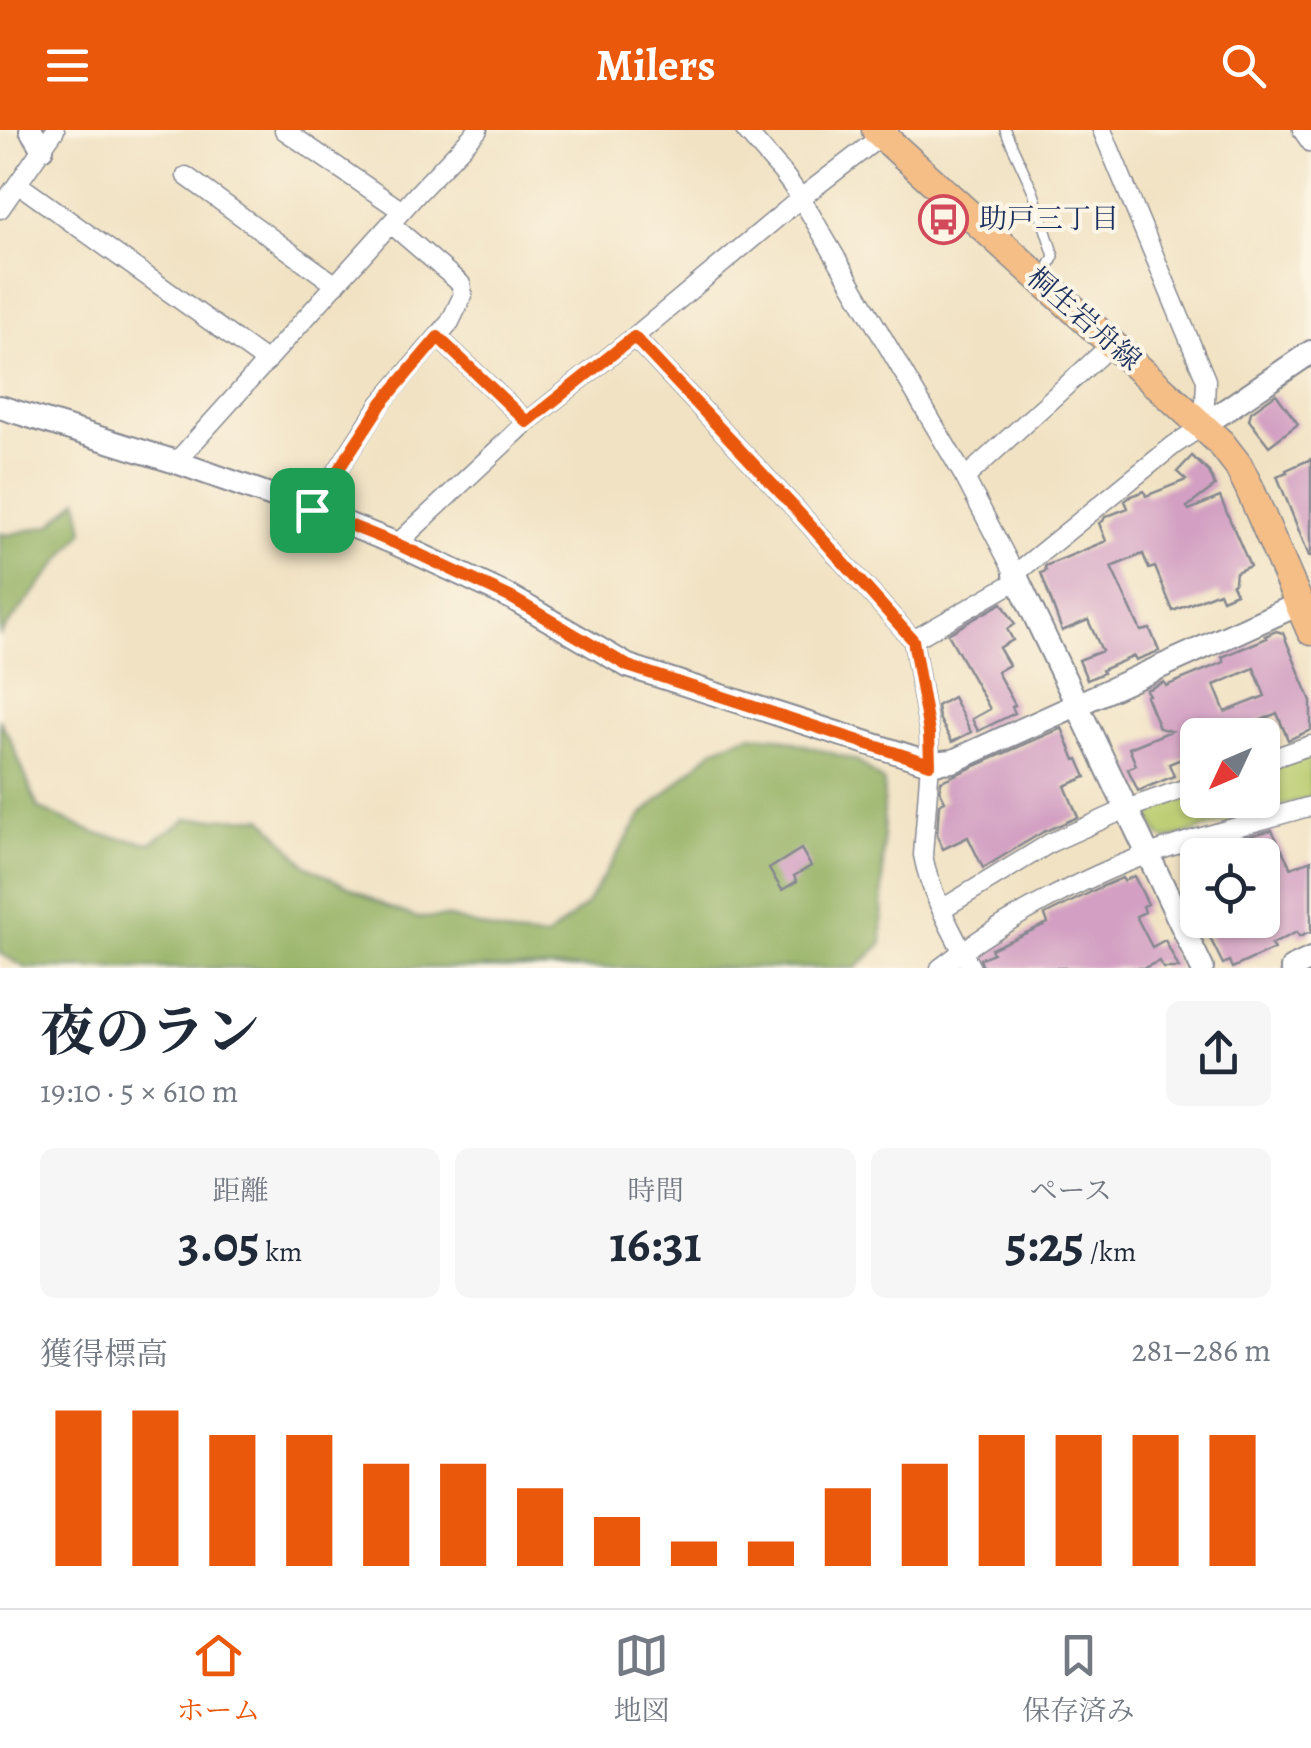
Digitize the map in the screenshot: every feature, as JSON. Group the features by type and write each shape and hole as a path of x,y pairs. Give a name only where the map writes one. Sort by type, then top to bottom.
{"main road":[{"name":"桐生岩舟線","path":"882,132 1041,281 1204,425 1238,466 1305,602 1311,632"}],"street":[{"path":"284,130 397,218 462,284 463,295 450,322 382,403 312,510"},
{"path":"176,462 478,130"},
{"path":"746,130 801,198 964,478 1016,577 1202,968"},
{"path":"1102,130 1206,380 1204,425"},
{"path":"1302,130 1311,142"},
{"path":"397,544 527,422 882,132"},
{"path":"43,136 6,195 267,362"},
{"path":"186,176 336,285"},
{"path":"438,337 527,422"},
{"path":"634,337 913,640 929,733 925,868 971,968"},
{"path":"964,478 1112,344"},
{"path":"913,640 1016,577 1174,445 1311,352"},
{"path":"0,406 176,462 397,544 512,598 628,666 930,764 953,761 1305,602"},
{"path":"1280,756 1311,745"},
{"path":"942,909 1050,843 1180,790"},
{"path":"940,968 962,950 1058,894 1147,854 1311,806"},
{"path":"1292,968 1311,959"}],"lane":[{"path":"1005,130 1033,191 1054,256 1041,281"}],"green space":[{"path":"78,499 84,531 0,635 0,533 7,535 51,525"},
{"path":"0,721 38,808 97,834 151,843 187,819 263,818 306,865 388,907 418,918 447,917 512,935 546,938 585,906 641,816 715,748 750,735 777,737 858,761 884,782 882,944 856,968 26,968 0,953"},
{"path":"1311,750 1311,798 1280,805 1280,761"},
{"path":"1180,797 1180,818 1237,818 1167,840 1159,836 1146,809"}],"building":[{"path":"1276,394 1298,424 1269,446 1249,420 1251,412"},
{"path":"1192,456 1209,472 1215,486 1187,507 1189,510 1220,497 1250,566 1236,572 1232,585 1236,593 1222,599 1219,592 1173,611 1155,567 1149,569 1143,554 1111,567 1141,631 1150,629 1159,651 1136,660 1134,656 1087,680 1079,660 1102,651 1088,620 1062,631 1041,573 1046,571 1045,566 1106,541 1099,523 1128,508 1125,501 1131,496 1144,491 1146,496 1186,480 1177,472"},
{"path":"1311,459 1311,556 1309,556 1277,476"},
{"path":"1002,603 1015,624 1007,629 1013,640 999,648 1009,665 997,672 1015,705 1015,713 978,731 972,719 990,709 948,634"},
{"path":"1276,631 1283,633 1311,701 1311,730 1288,740 1277,713 1266,718 1180,718 1180,759 1169,764 1174,776 1138,791 1128,769 1136,765 1129,748 1171,731 1159,728 1146,690 1224,662 1222,657","holes":["1254,668 1265,696 1225,712 1214,685"]},
{"path":"953,697 971,732 952,742 937,706"},
{"path":"1062,728 1086,777 1065,786 1078,817 1043,832 983,868 968,837 943,849 937,836 939,804 945,801 941,781"},
{"path":"1272,830 1276,838 1242,838"},
{"path":"1280,846 1291,868 1311,860 1311,932 1299,937 1297,932 1271,945 1274,949 1232,968 1229,961 1223,964 1210,938 1280,938"},
{"path":"801,849 811,866 794,876 797,881 782,890 769,869"},
{"path":"1134,876 1148,904 1143,906 1145,912 1136,916 1152,947 1165,940 1179,968 1163,968 1159,961 1144,968 983,968 980,959 993,953 991,949 1048,923 1045,915 1101,887"}],"place":[{"name":"助戸三丁目","path":"944,219"}],"route":[{"path":"438,337 527,422 634,337 913,640 929,733 930,764 628,666 512,598 397,544 312,510 382,403 438,337"}]}
